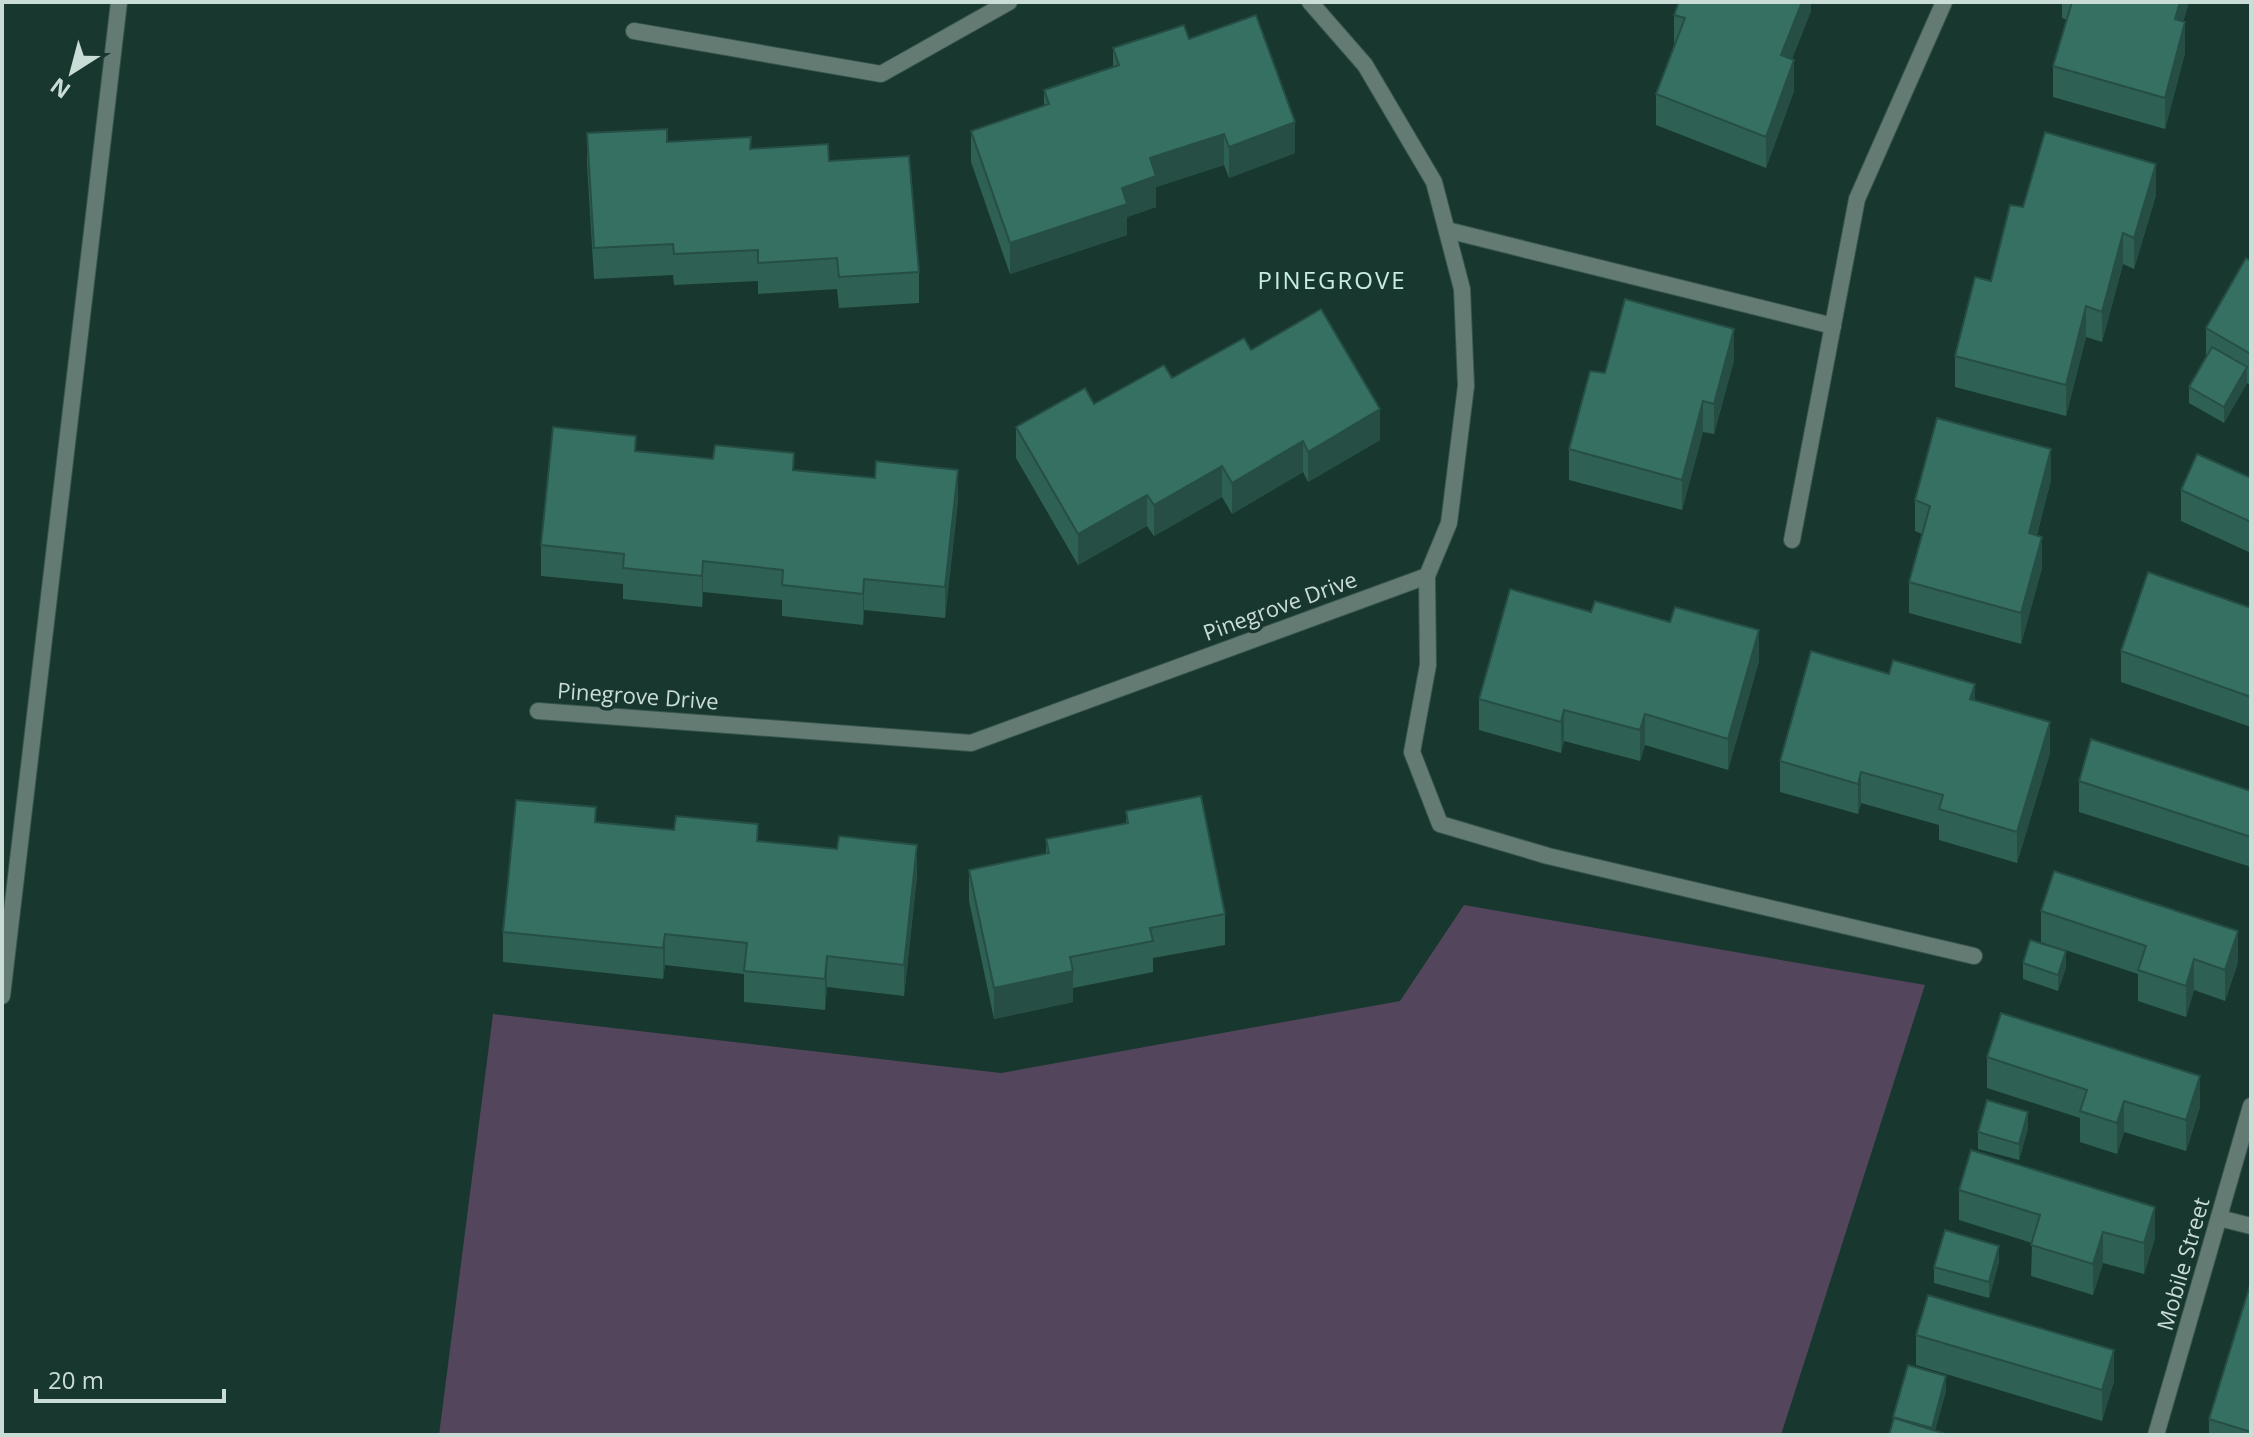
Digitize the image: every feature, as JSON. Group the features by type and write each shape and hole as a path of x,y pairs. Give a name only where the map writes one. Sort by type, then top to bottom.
{"street":[{"path":"2,996 119,2"},
{"path":"634,31 881,74 1009,2"},
{"path":"1310,2 1365,65 1434,182 1462,289 1466,386 1449,523 1427,576 1428,665 1412,752 1440,824 1548,856 1974,956"},
{"path":"1792,540 1857,199 1944,2"},
{"path":"1447,230 1833,326"},
{"name":"Pinegrove Drive","path":"538,711 971,743 1427,576"},
{"name":"Mobile Street","path":"2156,1435 2251,1106"},
{"path":"2219,1218 2251,1226"}],"shaded area":[{"path":"1464,905 1925,985 1781,1435 439,1435 493,1014 1001,1073 1400,1001"}],"building":[{"path":"1679,2 1802,2 1781,55 1794,60 1766,137 1656,94 1685,18 1674,15"},
{"path":"2072,2 2180,2 2175,19 2185,22 2165,98 2053,66"},
{"path":"1256,15 1295,122 1229,147 1224,134 1150,158 1156,176 1122,188 1127,204 1010,243 971,131 1049,104 1044,90 1119,65 1113,48 1184,25 1189,39"},
{"path":"667,129 667,142 751,137 750,149 828,144 829,161 909,156 919,272 839,277 837,258 758,263 758,250 674,254 673,244 594,248 587,133"},
{"path":"2045,132 2156,164 2134,238 2123,233 2102,312 2086,306 2066,385 1955,356 1975,277 1991,281 2010,205 2023,207"},
{"path":"2246,258 2251,261 2251,354 2206,328"},
{"path":"1625,299 1734,329 1714,404 1703,401 1682,480 1569,449 1590,371 1605,373"},
{"path":"1321,309 1380,409 1308,452 1303,441 1232,483 1222,466 1154,505 1147,495 1078,534 1016,427 1085,388 1094,404 1164,365 1172,378 1244,338 1251,350"},
{"path":"2212,347 2247,367 2224,407 2189,387"},
{"path":"1937,418 2051,449 2029,533 2042,537 2021,613 1909,582 1930,506 1915,500"},
{"path":"553,427 636,436 635,451 713,459 715,445 794,453 793,470 875,478 876,461 958,470 945,587 864,579 863,594 782,585 783,570 703,561 702,576 623,568 624,554 541,545"},
{"path":"2197,454 2251,478 2251,522 2181,490"},
{"path":"2148,572 2251,608 2251,697 2121,651"},
{"path":"1510,589 1591,612 1595,601 1670,622 1675,607 1759,630 1728,739 1645,714 1640,730 1564,710 1561,722 1479,699"},
{"path":"1811,651 1889,674 1893,660 1975,684 1970,699 2050,722 2017,832 1939,809 1943,795 1861,772 1858,784 1780,761"},
{"path":"2091,739 2251,791 2251,837 2079,781"},
{"path":"1201,796 1225,914 1150,928 1153,941 1070,957 1073,971 994,988 969,870 1049,853 1046,839 1128,823 1126,811"},
{"path":"516,800 596,807 595,822 674,830 676,816 758,824 757,841 837,849 839,836 917,845 904,965 827,956 825,979 744,971 747,943 665,934 663,948 503,932"},
{"path":"2054,871 2238,931 2225,970 2194,959 2186,986 2138,970 2146,946 2041,911"},
{"path":"2030,940 2066,951 2058,975 2023,963"},
{"path":"2001,1013 2200,1076 2186,1120 2124,1101 2117,1123 2080,1111 2087,1090 1987,1057"},
{"path":"1987,1100 2028,1112 2019,1144 1978,1132"},
{"path":"1971,1150 2155,1207 2144,1243 2103,1232 2093,1264 2031,1245 2040,1215 1959,1190"},
{"path":"1945,1230 1999,1246 1989,1282 1934,1267"},
{"path":"2251,1282 2251,1432 2209,1419"},
{"path":"1928,1295 2114,1350 2102,1390 1916,1335"},
{"path":"1908,1365 1946,1376 1932,1428 1893,1417"},
{"path":"1894,1418 1949,1435 1889,1435"}],"district":[{"name":"PINEGROVE","path":"1332,281"}]}
